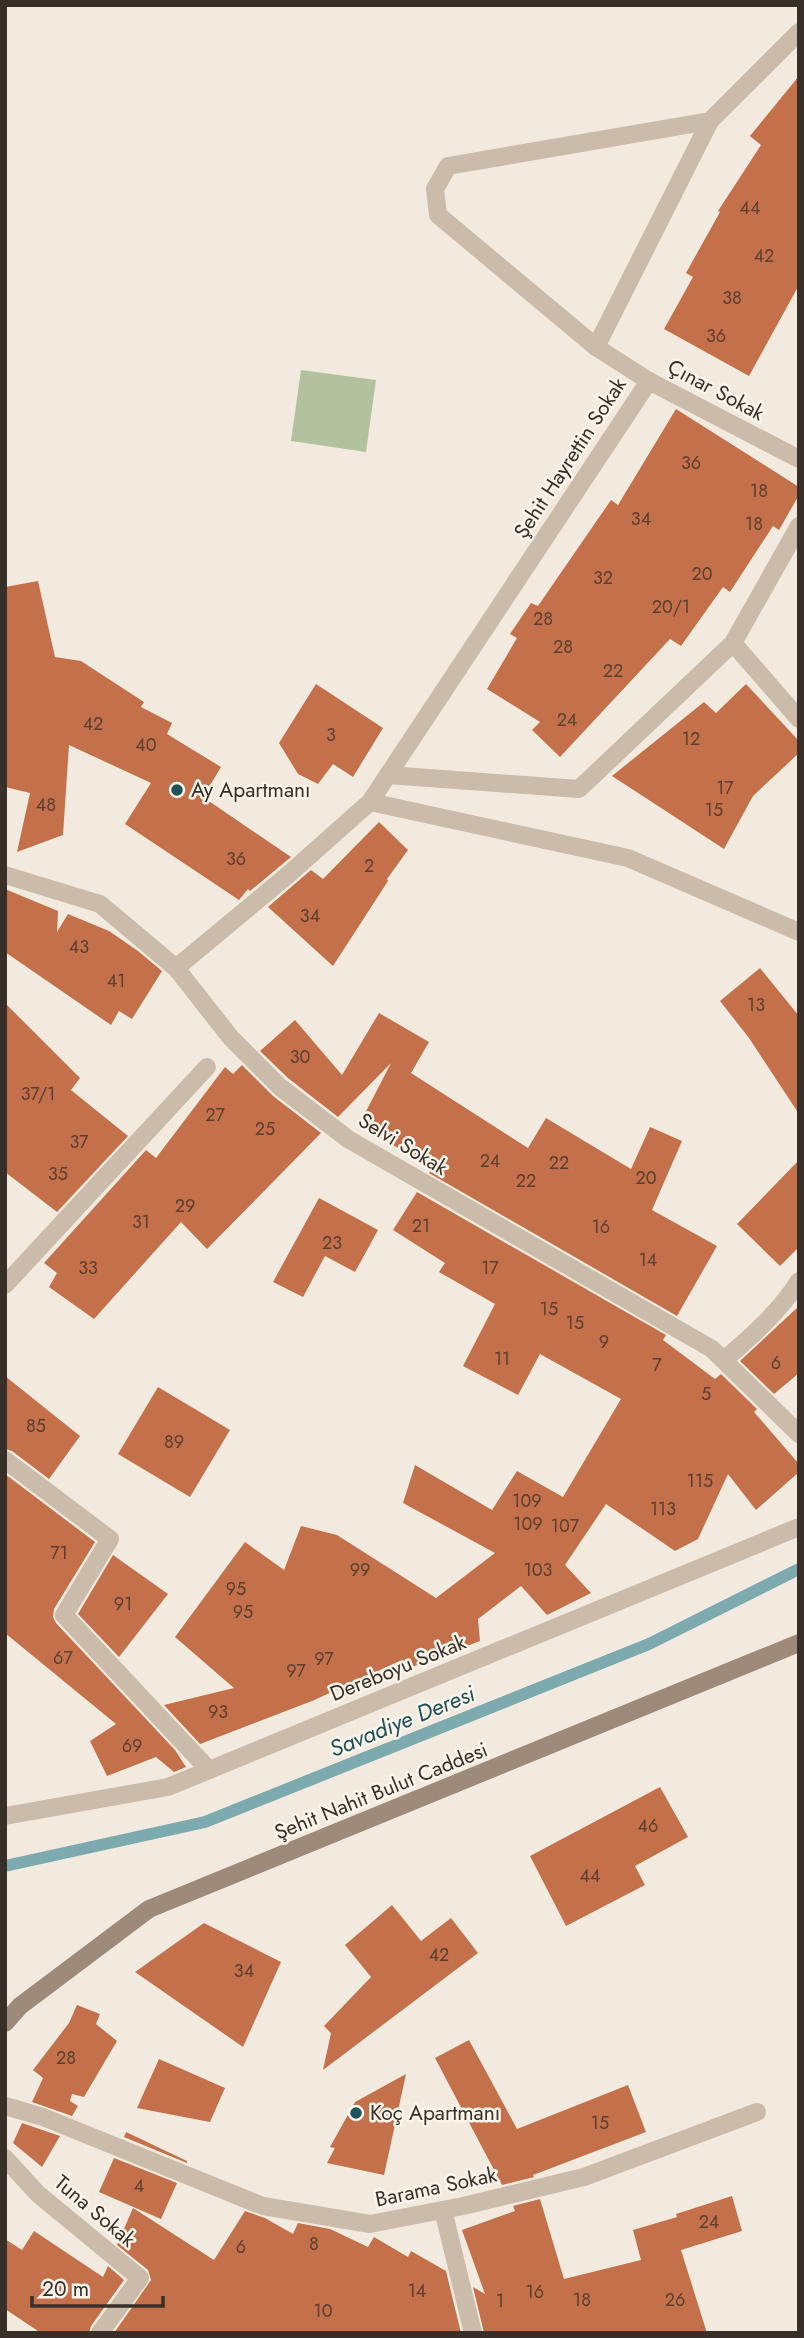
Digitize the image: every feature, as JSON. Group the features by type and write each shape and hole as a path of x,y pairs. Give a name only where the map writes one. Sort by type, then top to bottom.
{"street":[{"path":"596,347 710,121 799,32"},
{"name":"Şehit Hayrettin Sokak","path":"176,968 370,802 649,381 596,347 438,215 435,188 448,166 710,121"},
{"name":"Çınar Sokak","path":"649,381 799,459"},
{"path":"388,775 579,789 733,643 799,526"},
{"path":"733,643 799,719"},
{"path":"370,802 628,858 799,932"},
{"name":"Selvi Sokak","path":"5,875 100,904 176,968 231,1038 280,1087 348,1139 712,1349 799,1434"},
{"path":"5,1285 206,1067"},
{"path":"724,1360 753,1335 799,1281"},
{"path":"5,1460 110,1539 64,1615 209,1770"},
{"name":"Dereboyu Sokak","path":"5,1816 168,1787 799,1527"},
{"path":"794,1646 799,1665"},
{"name":"Şehit Nahit Bulut Caddesi","path":"5,2022 20,2006 149,1909 794,1646"},
{"name":"Barama Sokak","path":"5,2106 43,2117 263,2206 370,2224 584,2177 757,2112"},
{"name":"Tuna Sokak","path":"5,2158 38,2194 140,2278 100,2333"},
{"path":"443,2210 473,2333"}],"green space":[{"path":"301,370 376,380 366,452 291,441"}],"building":[{"path":"799,76 799,285 749,376 664,329 693,277 686,273 720,212 718,211 761,145 750,136"},
{"path":"676,409 799,487 799,495 779,530 773,526 730,592 723,587 681,646 670,639 560,757 532,730 540,722 487,689 517,638 510,634 531,603 538,606 611,500 618,505"},
{"path":"38,581 55,657 81,661 144,702 141,707 172,723 167,734 221,767 203,797 291,857 250,891 248,889 239,900 125,824 151,783 69,745 63,835 17,852 30,793 5,787 5,587"},
{"path":"316,684 383,728 353,777 333,764 318,784 298,774 279,743"},
{"path":"746,684 799,741 799,753 753,796 724,849 612,776 704,702 716,713"},
{"path":"379,822 408,850 333,966 268,907 311,870 323,879"},
{"path":"5,889 58,911 57,932 68,914 109,931 162,971 132,1019 119,1011 111,1025 5,952"},
{"path":"760,968 799,1016 799,1114 749,1038 720,1001"},
{"path":"5,1003 80,1078 71,1090 128,1136 57,1212 5,1172"},
{"path":"379,1013 429,1042 411,1073 528,1148 546,1118 631,1169 650,1127 682,1141 652,1210 717,1246 677,1316 429,1173 432,1168 359,1125 391,1063 338,1117 288,1078 260,1051 295,1020 342,1075"},
{"path":"242,1065 273,1096 321,1133 207,1249 181,1222 94,1319 49,1287 57,1273 44,1263 146,1150 156,1158 225,1067 233,1074"},
{"path":"799,1160 799,1247 780,1266 737,1224"},
{"path":"417,1192 666,1335 663,1340 715,1379 721,1374 757,1409 754,1412 799,1464 799,1472 756,1510 728,1474 698,1539 675,1551 606,1504 565,1565 591,1593 547,1615 521,1586 478,1619 480,1641 412,1667 402,1660 312,1701 200,1744 164,1705 234,1688 175,1637 245,1542 284,1570 301,1526 337,1535 436,1598 495,1553 403,1503 415,1465 492,1510 517,1471 563,1497 621,1399 540,1354 518,1395 463,1366 495,1304 439,1272 445,1263 393,1230"},
{"path":"319,1198 378,1230 355,1272 325,1256 303,1297 273,1282"},
{"path":"799,1306 799,1373 774,1394 740,1361"},
{"path":"5,1376 80,1436 49,1479 12,1451 5,1449"},
{"path":"158,1387 230,1430 190,1497 118,1454"},
{"path":"5,1474 95,1542 54,1609 53,1617 175,1750 186,1767 174,1772 156,1757 107,1776 90,1741 116,1724 5,1633"},
{"path":"113,1555 168,1594 119,1657 78,1614"},
{"path":"660,1787 688,1837 635,1866 645,1885 566,1926 530,1856"},
{"path":"392,1905 421,1941 451,1918 478,1953 323,2070 331,2033 324,2026 371,1977 345,1945"},
{"path":"204,1923 281,1962 243,2047 135,1972"},
{"path":"77,2005 100,2014 96,2024 117,2041 84,2097 72,2094 70,2101 78,2106 72,2116 32,2102 43,2078 33,2070 69,2023"},
{"path":"469,2040 517,2129 628,2085 646,2132 533,2175 534,2177 502,2185 435,2058"},
{"path":"159,2059 225,2088 210,2122 137,2108"},
{"path":"406,2074 384,2175 327,2163 335,2148 330,2147 355,2102"},
{"path":"22,2123 60,2136 42,2167 13,2143"},
{"path":"126,2132 187,2161 187,2163 124,2137"},
{"path":"114,2158 177,2183 161,2219 99,2192"},
{"path":"732,2196 742,2231 681,2250 707,2333 484,2333 473,2287 485,2294 462,2230 515,2211 513,2206 540,2199 564,2279 641,2260 633,2230"},
{"path":"133,2208 214,2260 245,2211 265,2218 293,2234 298,2223 330,2229 368,2247 374,2237 408,2257 411,2251 446,2271 461,2333 114,2333 151,2280 148,2270 117,2245"},
{"path":"34,2231 103,2277 108,2266 124,2280 91,2326 89,2333 41,2333 5,2309 5,2239 22,2250"}],"waterway":[{"name":"Savadiye Deresi","path":"5,1866 205,1822 649,1644 799,1569"}],"place":[{"name":"Ay Apartmanı","path":"177,790"},
{"name":"Koç Apartmanı","path":"356,2113"}]}
